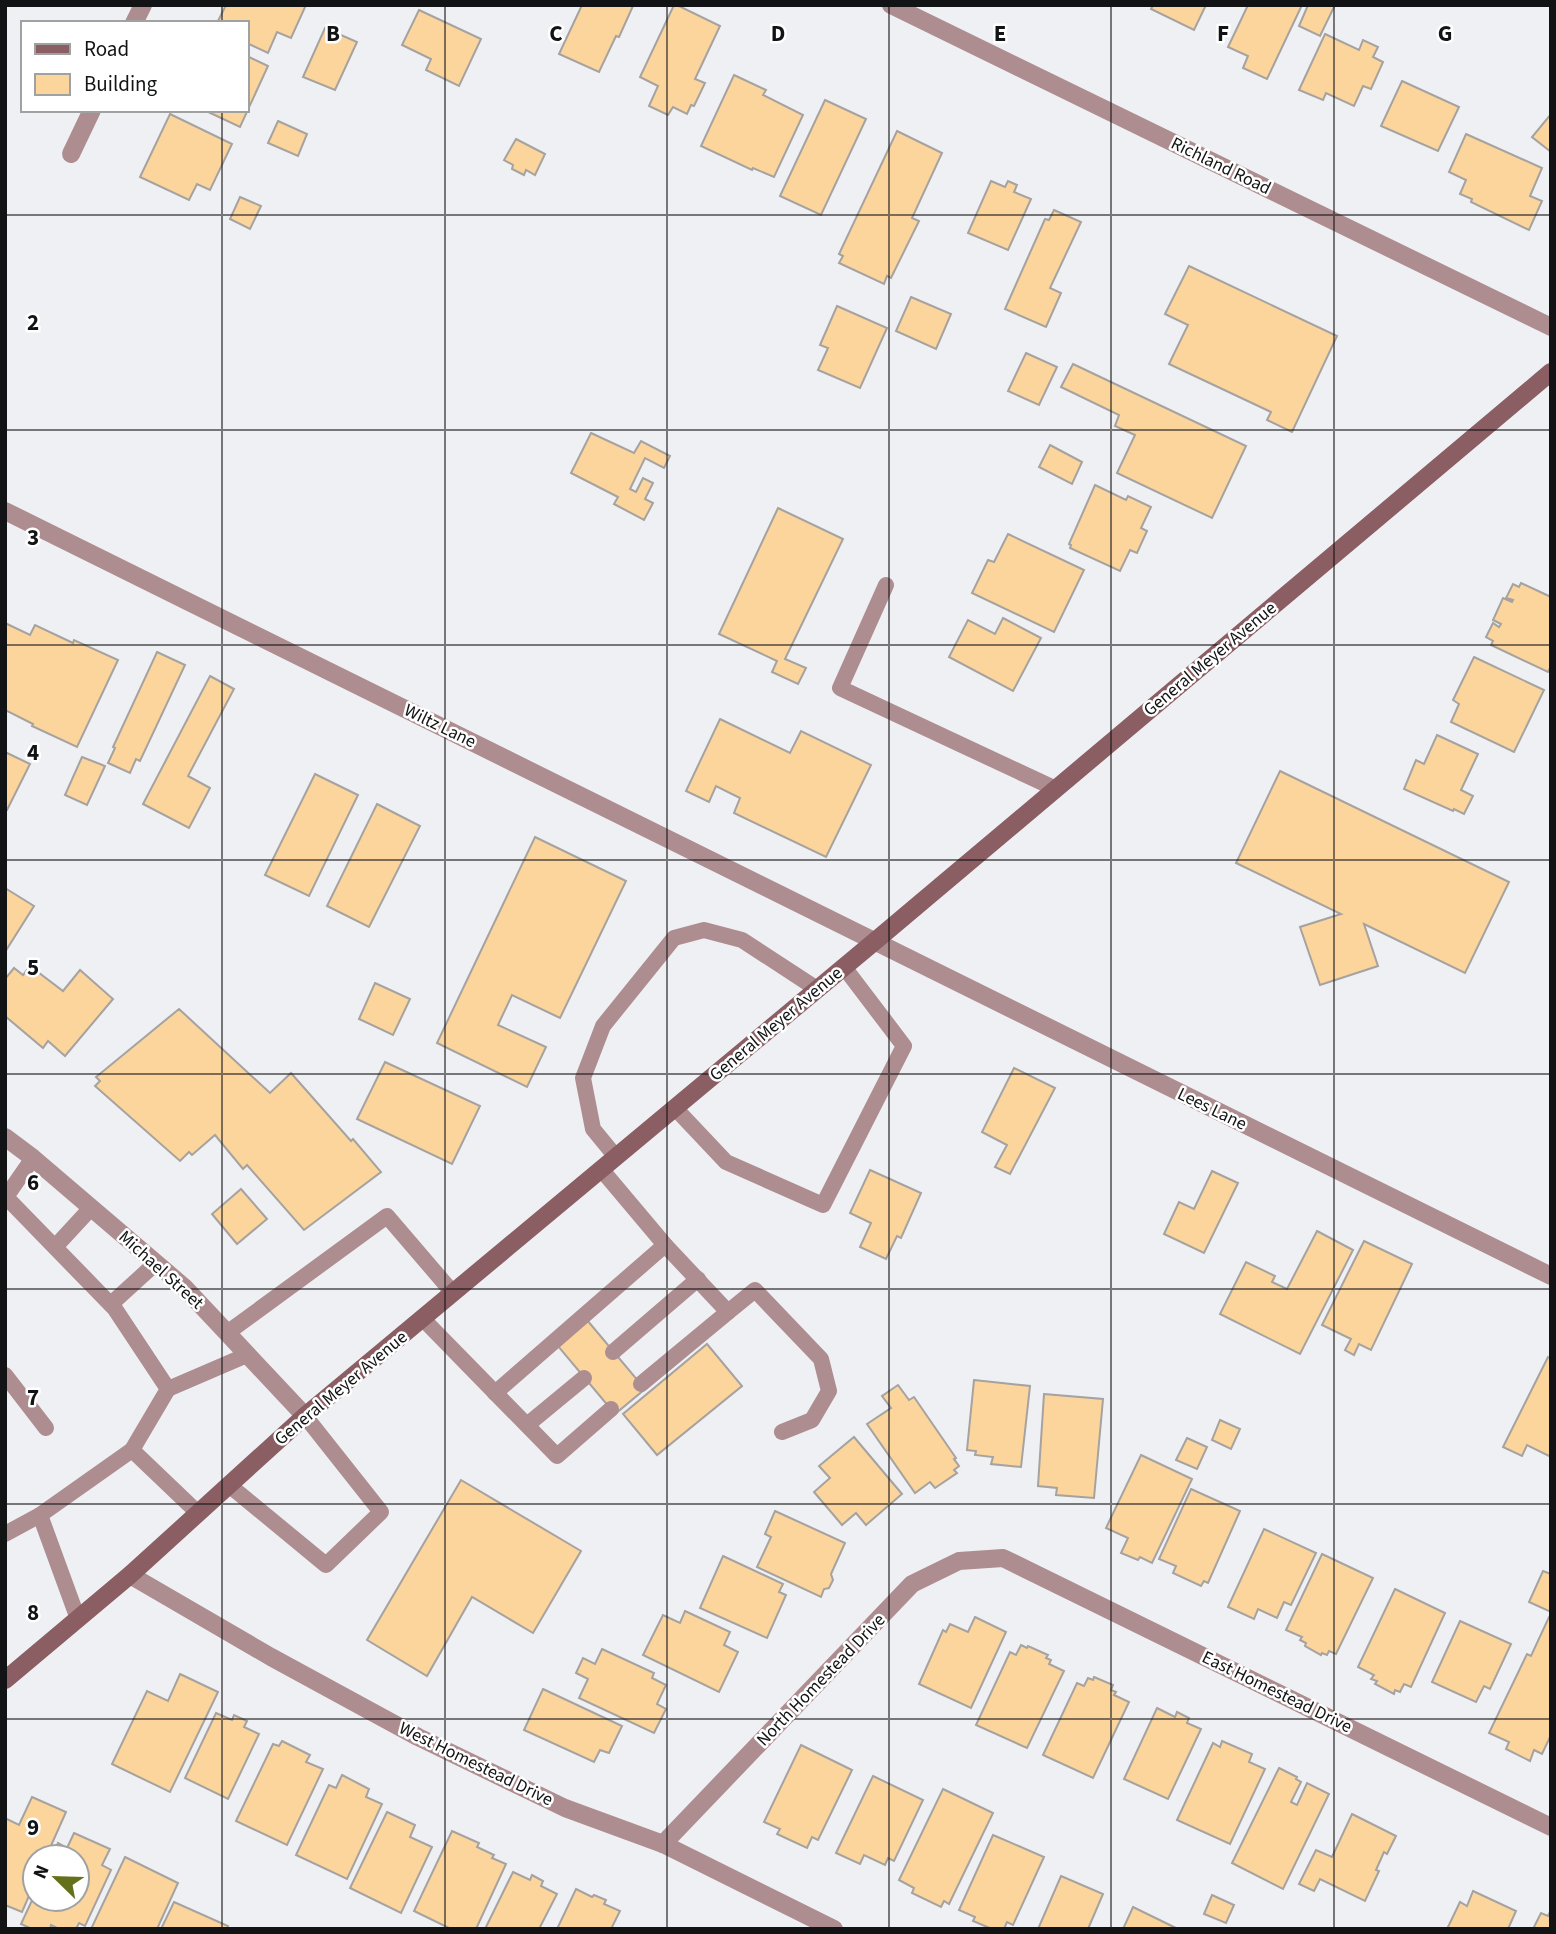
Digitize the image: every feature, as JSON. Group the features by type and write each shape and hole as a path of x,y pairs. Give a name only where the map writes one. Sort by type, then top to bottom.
{"main road":[{"name":"General Meyer Avenue","path":"5,1680 130,1575 305,1416 874,942 1551,372"}],"street":[{"path":"135,21 142,5"},
{"name":"Richland Road","path":"891,5 1551,327"},
{"path":"71,154 91,112"},
{"name":"Wiltz Lane","path":"5,511 874,942"},
{"name":"Lees Lane","path":"874,942 1551,1276"},
{"name":"Michael Street","path":"5,1137 184,1287 305,1416"},
{"name":"East Homestead Drive","path":"1003,1558 1551,1827"},
{"name":"North Homestead Drive","path":"663,1844 912,1584 960,1561 1003,1558"},
{"name":"West Homestead Drive","path":"130,1575 271,1657 418,1737 565,1808 663,1844 834,1929"}],"lane":[{"path":"886,585 840,688 1056,789"},
{"path":"616,1157 593,1129 583,1077 603,1026 674,938 704,930 742,940 817,989"},
{"path":"675,1108 726,1162 823,1205 904,1046 844,967"},
{"path":"33,1158 6,1197 111,1304 168,1389"},
{"path":"601,1170 665,1245 728,1312"},
{"path":"54,1247 91,1208"},
{"path":"228,1333 387,1216 453,1293"},
{"path":"495,1393 665,1245"},
{"path":"111,1304 156,1263"},
{"path":"613,1352 698,1279"},
{"path":"641,1384 755,1290 821,1359 829,1391 812,1420 782,1432"},
{"path":"423,1319 557,1456 611,1409"},
{"path":"5,1534 40,1515 132,1450 168,1389 247,1354"},
{"path":"5,1375 46,1428"},
{"path":"527,1425 584,1378"},
{"path":"229,1485 326,1566 381,1512 305,1416"},
{"path":"132,1450 198,1513"},
{"path":"40,1515 78,1619"}],"building":[{"path":"226,5 306,5 291,38 277,32 268,53 248,43 248,21 218,21"},
{"path":"582,5 633,6 599,72 559,54"},
{"path":"674,5 720,26 695,79 705,83 694,106 691,105 687,114 673,107 668,115 649,106 658,86 640,77"},
{"path":"1153,5 1206,5 1194,30 1151,9"},
{"path":"1248,5 1302,5 1267,79 1243,68 1248,56 1228,47"},
{"path":"1308,5 1335,5 1320,36 1299,26"},
{"path":"419,10 481,39 459,86 426,70 431,59 402,45"},
{"path":"325,28 357,42 335,90 303,77"},
{"path":"1325,34 1359,50 1363,40 1378,47 1373,57 1383,62 1371,89 1363,86 1354,106 1326,93 1323,100 1299,90"},
{"path":"248,56 268,66 248,110"},
{"path":"734,75 766,90 763,95 803,115 774,177 753,168 752,170 701,146"},
{"path":"1402,81 1459,107 1438,151 1381,126"},
{"path":"825,100 866,119 821,215 780,196"},
{"path":"208,112 247,112 240,127"},
{"path":"170,114 232,144 210,190 197,184 189,200 140,177"},
{"path":"1551,114 1551,152 1532,137"},
{"path":"278,121 307,134 298,156 268,143"},
{"path":"897,131 942,153 912,218 919,221 891,278 887,276 884,284 839,263 843,256 839,254"},
{"path":"1466,134 1542,168 1530,196 1542,201 1529,230 1460,194 1466,180 1449,172"},
{"path":"516,139 545,154 535,175 526,170 524,175 512,169 513,165 504,160"},
{"path":"991,181 1005,187 1008,181 1017,185 1014,192 1031,199 1008,250 968,233"},
{"path":"240,197 261,206 250,229 230,219"},
{"path":"1054,210 1081,222 1050,288 1061,293 1046,327 1005,309 1045,219 1049,220"},
{"path":"1189,266 1337,336 1292,432 1267,420 1271,412 1169,364 1188,325 1165,314"},
{"path":"911,297 951,314 936,349 896,331"},
{"path":"837,306 887,328 860,388 818,370 828,348 820,345"},
{"path":"1026,353 1057,367 1039,405 1008,391"},
{"path":"1073,364 1246,446 1212,518 1117,473 1135,435 1115,426 1119,415 1061,387"},
{"path":"591,433 634,453 641,441 670,456 664,468 645,458 630,489 636,492 643,478 653,483 645,499 653,503 644,520 614,504 618,497 571,473"},
{"path":"1050,445 1082,462 1072,484 1039,467"},
{"path":"1095,485 1126,500 1128,496 1151,507 1141,528 1147,531 1137,553 1130,550 1120,571 1070,548 1069,544"},
{"path":"778,508 843,539 785,659 806,668 798,684 772,672 777,661 719,634"},
{"path":"1008,534 1084,570 1054,632 972,593 988,560 994,562"},
{"path":"1521,583 1551,597 1551,666 1548,672 1491,645 1493,641 1486,637 1493,623 1499,627 1501,624 1493,620 1503,598 1512,602 1513,600 1506,598 1513,584 1519,587"},
{"path":"1003,618 1041,638 1013,691 949,657 968,620 995,634"},
{"path":"5,623 30,635 35,625 118,660 77,747 5,710"},
{"path":"157,652 185,665 140,761 136,759 130,773 108,763"},
{"path":"1474,657 1544,690 1514,752 1451,722 1459,704 1453,700"},
{"path":"210,676 234,689 188,776 210,788 189,828 143,804"},
{"path":"720,719 790,753 801,731 871,765 826,857 734,813 740,798 716,786 709,802 686,791"},
{"path":"1437,735 1478,754 1461,790 1473,796 1464,814 1404,789 1416,760 1424,764"},
{"path":"5,752 30,764 7,810 5,810"},
{"path":"82,757 105,766 87,805 65,795"},
{"path":"1280,771 1509,882 1465,973 1364,924 1378,966 1320,985 1300,927 1341,914 1236,863"},
{"path":"315,774 358,795 309,896 265,875"},
{"path":"377,804 420,826 369,927 327,906"},
{"path":"535,837 626,881 560,1018 512,995 498,1025 546,1047 527,1087 437,1043"},
{"path":"5,888 34,906 5,952"},
{"path":"30,966 63,991 80,970 113,999 65,1056 48,1041 43,1048 5,1016 5,979 14,968 23,975"},
{"path":"375,983 410,999 393,1035 359,1019"},
{"path":"179,1009 270,1093 291,1073 381,1172 304,1230 247,1165 243,1169 215,1135 192,1155 189,1152 180,1161 95,1086 100,1081 96,1077"},
{"path":"385,1062 480,1106 452,1164 357,1119"},
{"path":"1014,1068 1055,1088 1010,1174 995,1167 1007,1145 982,1132"},
{"path":"870,1170 921,1193 901,1238 897,1236 886,1259 860,1247 871,1223 850,1213"},
{"path":"1212,1171 1238,1183 1204,1253 1164,1234 1179,1202 1194,1209"},
{"path":"241,1189 267,1219 237,1244 212,1214"},
{"path":"1317,1231 1353,1250 1300,1354 1220,1314 1246,1262 1275,1276 1272,1282 1287,1289"},
{"path":"1364,1241 1412,1264 1371,1350 1359,1344 1354,1355 1345,1350 1351,1339 1322,1325"},
{"path":"587,1320 645,1389 615,1414 557,1345"},
{"path":"707,1344 742,1386 657,1455 623,1414"},
{"path":"1548,1357 1551,1359 1551,1453 1549,1456 1527,1445 1522,1456 1503,1447"},
{"path":"974,1380 1030,1386 1021,1467 991,1464 993,1457 975,1455 976,1451 967,1450"},
{"path":"898,1385 909,1400 914,1397 959,1466 954,1470 957,1473 935,1488 930,1482 915,1493 867,1424 891,1408 882,1396"},
{"path":"1044,1394 1103,1399 1094,1498 1056,1495 1057,1488 1038,1486"},
{"path":"1220,1420 1240,1429 1231,1449 1212,1440"},
{"path":"854,1437 902,1494 866,1525 856,1513 842,1525 814,1492 830,1478 819,1466"},
{"path":"1187,1438 1207,1447 1197,1469 1176,1460"},
{"path":"1141,1455 1192,1479 1152,1563 1121,1553 1128,1538 1106,1528"},
{"path":"461,1480 581,1551 533,1633 472,1597 427,1676 367,1640"},
{"path":"1191,1489 1240,1511 1208,1583 1204,1581 1201,1586 1173,1573 1176,1566 1159,1559"},
{"path":"775,1511 845,1543 831,1574 833,1580 829,1588 824,1589 821,1597 757,1567 771,1537 765,1534"},
{"path":"1264,1529 1316,1553 1291,1605 1284,1602 1277,1618 1258,1609 1254,1619 1228,1607"},
{"path":"1322,1554 1373,1578 1336,1654 1329,1651 1327,1655 1321,1655 1305,1646 1306,1643 1300,1640 1302,1637 1286,1630"},
{"path":"723,1556 783,1584 779,1592 786,1595 767,1638 700,1608"},
{"path":"1543,1571 1551,1574 1551,1612 1529,1602"},
{"path":"1395,1589 1445,1613 1411,1687 1404,1684 1400,1692 1395,1690 1394,1694 1375,1684 1377,1681 1371,1679 1374,1675 1358,1667"},
{"path":"685,1611 730,1632 724,1645 738,1652 719,1692 643,1655 663,1615 680,1623"},
{"path":"975,1617 1006,1632 971,1708 919,1684 943,1630 946,1632 950,1624 968,1632"},
{"path":"1549,1617 1551,1735 1542,1754 1534,1750 1530,1761 1506,1749 1509,1742 1489,1733 1527,1654 1531,1656"},
{"path":"1460,1621 1511,1644 1490,1689 1484,1686 1476,1702 1432,1682"},
{"path":"1021,1645 1048,1655 1046,1658 1051,1660 1049,1664 1064,1671 1027,1748 976,1725 1010,1652 1016,1655"},
{"path":"602,1649 654,1673 652,1678 666,1685 657,1704 666,1709 654,1733 579,1698 588,1679 576,1673 583,1658 595,1664"},
{"path":"180,1674 218,1692 170,1792 112,1764 147,1691 168,1701"},
{"path":"1094,1677 1113,1685 1111,1690 1116,1692 1114,1695 1129,1702 1093,1778 1043,1755 1077,1683 1084,1686 1088,1678 1093,1680"},
{"path":"543,1689 622,1726 609,1753 600,1750 594,1762 524,1730"},
{"path":"1157,1708 1175,1717 1177,1712 1189,1718 1187,1723 1201,1729 1168,1799 1124,1779"},
{"path":"216,1713 232,1720 234,1715 247,1721 244,1727 259,1734 228,1799 185,1778"},
{"path":"282,1741 310,1755 306,1762 323,1769 287,1845 236,1821 273,1744 279,1746"},
{"path":"1222,1741 1252,1754 1249,1762 1265,1769 1230,1844 1177,1820 1213,1743 1220,1747"},
{"path":"801,1745 852,1770 818,1840 812,1837 807,1848 777,1834 780,1829 764,1822"},
{"path":"1279,1768 1301,1782 1291,1802 1297,1805 1307,1783 1329,1794 1283,1889 1232,1863"},
{"path":"342,1775 369,1789 366,1797 382,1804 347,1879 296,1855 329,1785 336,1788"},
{"path":"873,1776 923,1800 894,1861 888,1858 885,1865 864,1855 860,1864 836,1853"},
{"path":"943,1789 993,1813 949,1904 944,1901 941,1907 912,1893 914,1888 899,1880"},
{"path":"32,1797 66,1812 52,1843 21,1843 21,1912 5,1905 5,1818 19,1825"},
{"path":"387,1812 415,1825 410,1837 432,1847 401,1913 350,1888"},
{"path":"1352,1814 1396,1836 1387,1854 1384,1852 1376,1870 1379,1871 1365,1901 1320,1879 1314,1891 1299,1884 1316,1850 1332,1857"},
{"path":"452,1831 479,1843 477,1847 506,1864 476,1929 451,1929 414,1911"},
{"path":"74,1833 110,1849 102,1865 111,1870 85,1926 79,1923 76,1929 59,1929 51,1925 50,1929 32,1929 21,1924 26,1913 91,1913 91,1843 69,1843"},
{"path":"993,1835 1044,1857 1013,1925 1007,1922 1004,1929 992,1929 973,1921 975,1917 959,1910"},
{"path":"125,1857 178,1883 157,1929 91,1929"},
{"path":"513,1872 530,1880 532,1875 543,1881 541,1886 557,1894 539,1929 485,1929"},
{"path":"1061,1876 1103,1894 1088,1929 1038,1929"},
{"path":"576,1889 606,1900 604,1904 620,1911 611,1929 557,1929"},
{"path":"1473,1891 1516,1911 1508,1929 1447,1929 1460,1902 1467,1906"},
{"path":"1212,1895 1234,1905 1226,1923 1204,1914"},
{"path":"174,1902 228,1926 227,1929 161,1929"},
{"path":"1133,1907 1178,1929 1123,1929"},
{"path":"1551,1910 1551,1929 1533,1929 1541,1913 1548,1916"}]}
